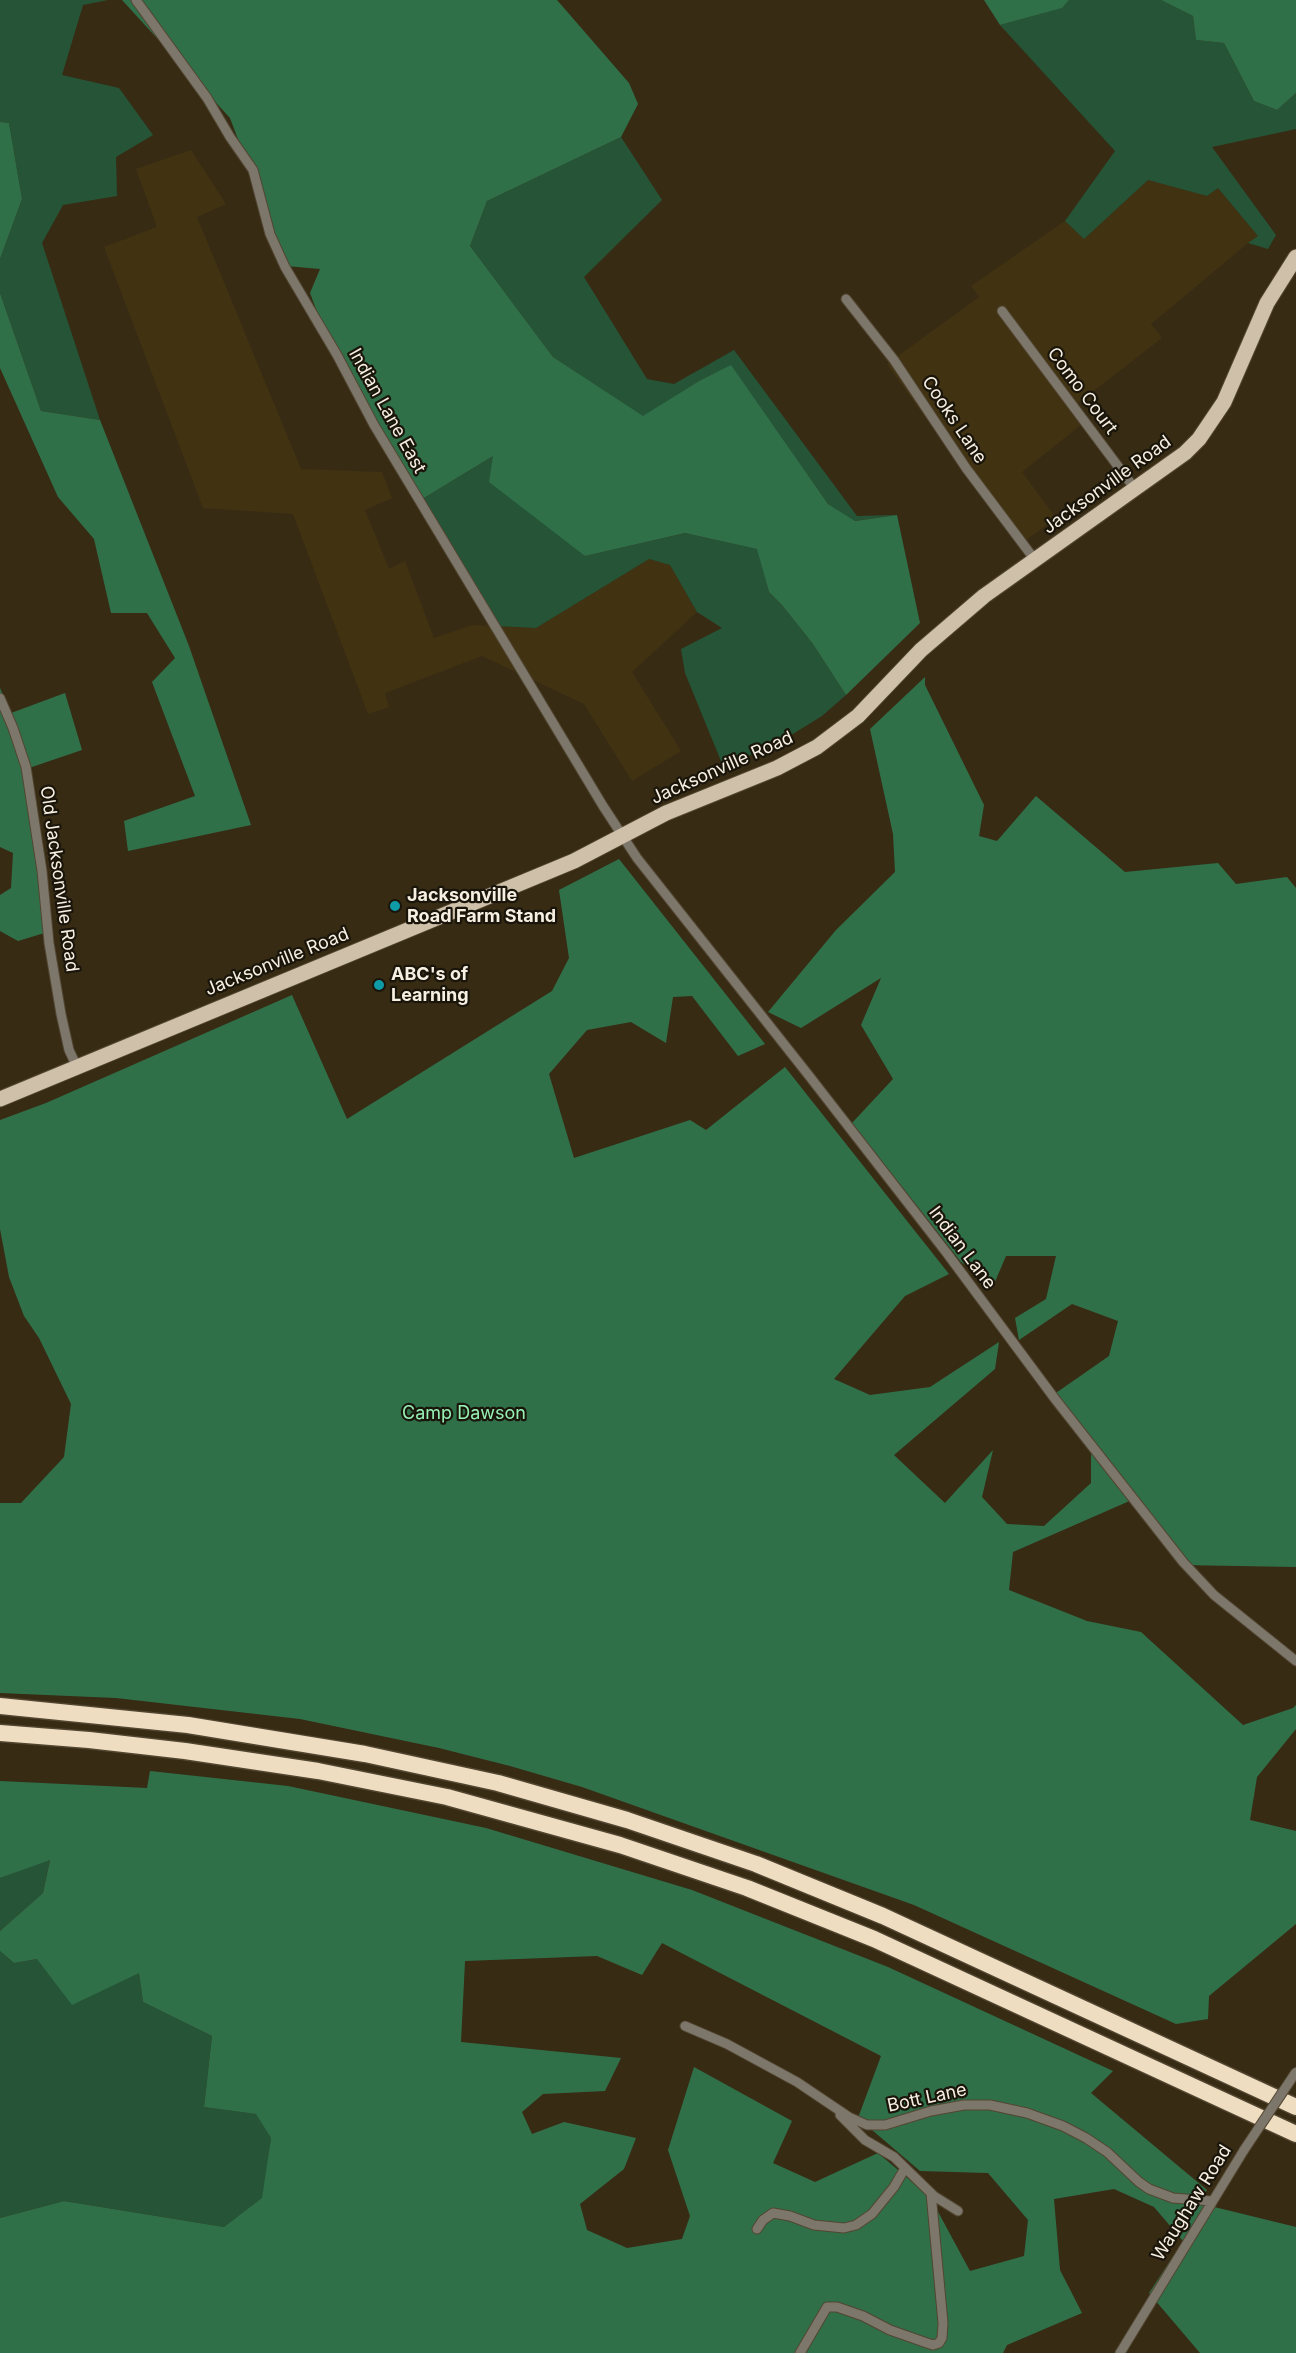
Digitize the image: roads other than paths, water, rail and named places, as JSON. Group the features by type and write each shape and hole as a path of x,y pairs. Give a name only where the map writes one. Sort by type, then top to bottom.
{"highway":[{"path":"0,1706 188,1725 365,1754 498,1783 627,1820 766,1868 883,1916 1296,2108"},
{"path":"0,1733 140,1746 318,1771 447,1797 609,1841 705,1873 842,1926 914,1957 1296,2134"}],"main road":[{"name":"Jacksonville Road","path":"0,1100 574,861 621,835 707,795 777,768 817,747 858,716 921,650 984,596 1185,453 1217,414 1268,303 1296,257"}],"street":[{"name":"Indian Lane East","path":"136,0 207,98 253,170 270,234 285,267 337,355 382,439 621,835"},
{"name":"Cooks Lane","path":"846,298 894,360 966,468 1035,560"},
{"name":"Como Court","path":"1002,311 1135,489"},
{"name":"Old Jacksonville Road","path":"0,698 26,767 42,871 49,943 61,1014 69,1050 77,1067"},
{"name":"Indian Lane","path":"621,835 946,1252 1054,1399 1183,1562 1214,1595 1296,1661"},
{"name":"Bott Lane","path":"685,2026 727,2044 797,2082 867,2125 885,2125 930,2111 970,2104 990,2105 1027,2113 1063,2126 1086,2138 1107,2152 1149,2189 1173,2198 1212,2201"},
{"name":"Waughaw Road","path":"1120,2353 1212,2201 1296,2072"},
{"path":"830,2104 865,2140 894,2157 931,2193 958,2211"},
{"path":"758,2229 763,2220 773,2213 790,2216 814,2225 844,2228 856,2225 872,2214 894,2187 905,2168"},
{"path":"800,2353 827,2307 837,2307 924,2343 933,2345 939,2343 942,2338 943,2323 931,2193"}],"place":[{"name":"Jacksonville Road Farm Stand","path":"395,906"},
{"name":"ABC's of Learning","path":"379,985"}],"park label":[{"name":"Camp Dawson","path":"464,1414"}]}
